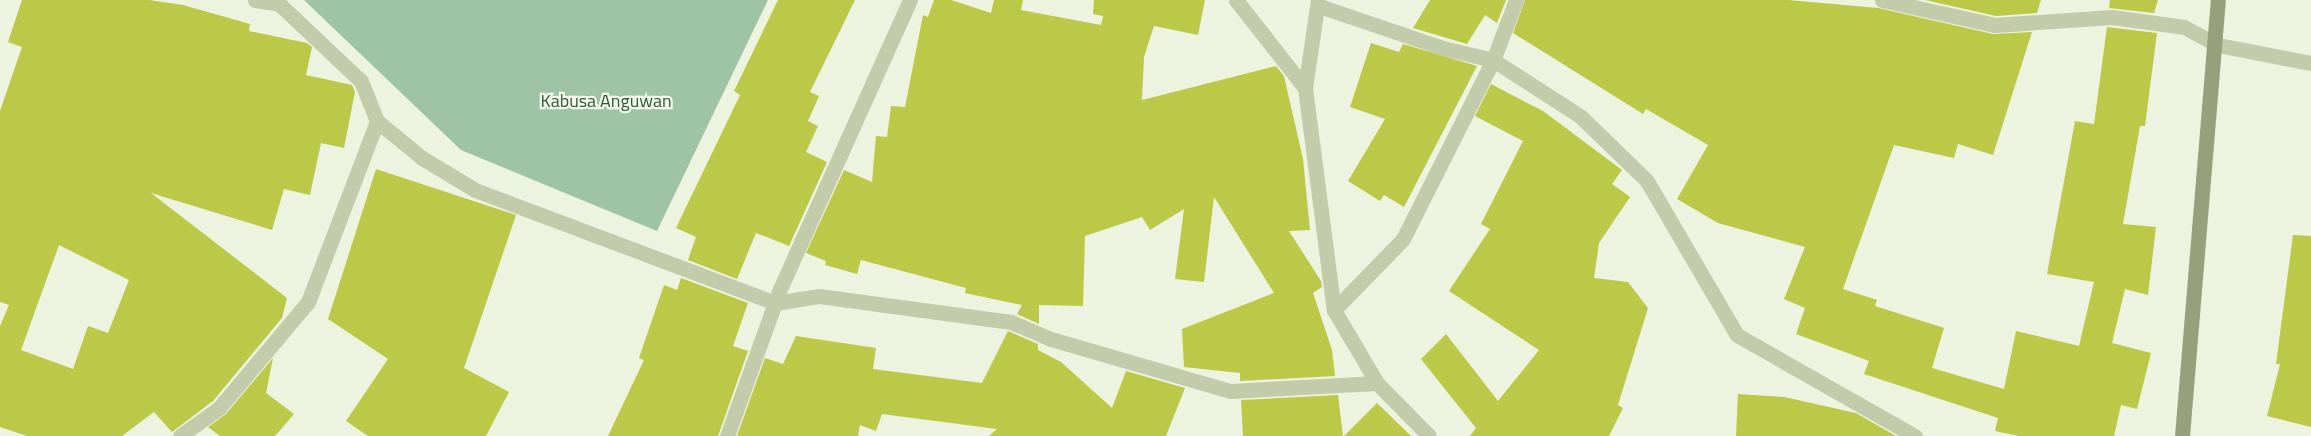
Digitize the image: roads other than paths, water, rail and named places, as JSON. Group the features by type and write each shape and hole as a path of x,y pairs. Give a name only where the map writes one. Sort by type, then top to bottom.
{"street":[{"path":"256,0 277,2 361,81 377,121 422,158 475,190 776,303 819,296 1011,322 1051,339 1230,391 1377,383"},
{"path":"727,436 776,303 910,0"},
{"path":"1236,0 1305,88"},
{"path":"1334,310 1402,239 1493,60 1516,0"},
{"path":"1882,0 1995,25 2112,17 2184,27 2218,44 2311,62"},
{"path":"2182,436 2218,44 2218,0"},
{"path":"1429,436 1377,383 1334,310 1305,88 1318,3 1443,48 1493,60 1580,116 1647,182 1736,335 1915,436"},
{"path":"180,436 219,408 308,302 377,121"}],"park label":[{"name":"Kabusa Anguwan","path":"606,101"}]}
